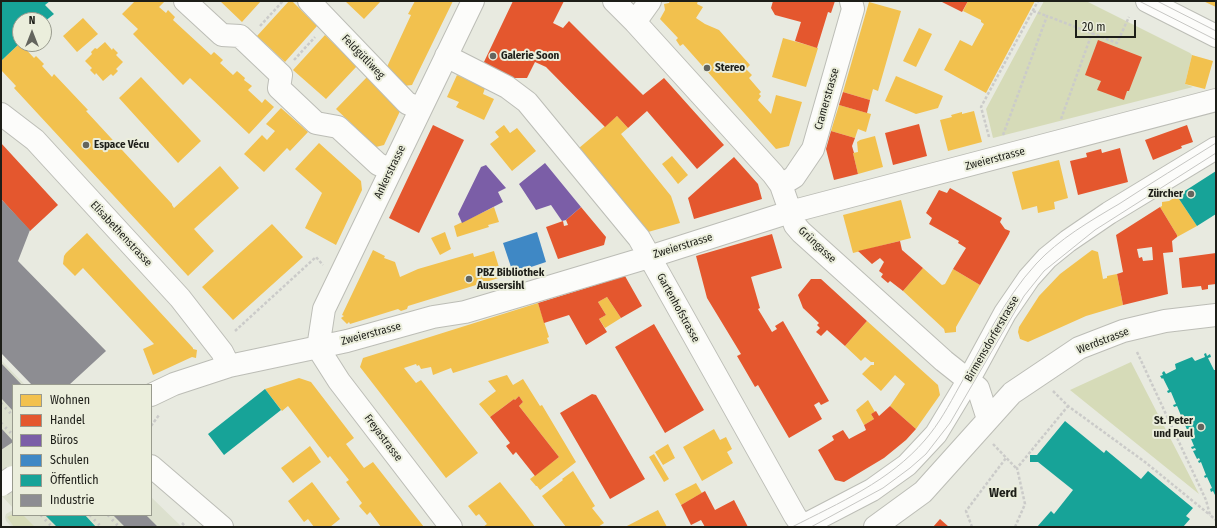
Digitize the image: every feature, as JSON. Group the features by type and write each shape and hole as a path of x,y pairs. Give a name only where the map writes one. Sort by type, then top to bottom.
{"street":[{"path":"185,1 222,35 240,36 281,75 279,88 316,123 338,127 378,164 391,170"},
{"name":"Feldgütliweg","path":"309,1 407,103 420,109"},
{"name":"Ankerstrasse","path":"318,348 324,309 473,1"},
{"name":"Grüngasse","path":"614,1 635,22 773,174 781,185 795,225 801,232 944,361 978,388 988,419"},
{"path":"635,22 650,1"},
{"name":"Cramerstrasse","path":"781,185 794,177 813,149 853,9 851,1"},
{"path":"1147,1 1216,36"},
{"name":"Gartenhofstrasse","path":"446,56 517,94 527,102 639,238 802,527"},
{"name":"Zweierstrasse","path":"152,394 174,384 229,366 318,348 433,318 464,312 649,257 790,212 1216,100"},
{"path":"1192,107 1205,111 1216,118"},
{"name":"Elisabethenstrasse","path":"1,114 35,140 68,178 180,298 222,352 229,366"},
{"name":"Birmensdorferstrasse","path":"802,527 872,490 907,465 936,434 968,381 1005,313 1029,278 1047,258 1109,213 1216,148"},
{"name":"Werdstrasse","path":"988,419 1012,394 1080,348 1130,329 1165,321 1216,315"},
{"name":"Freyastrasse","path":"318,348 339,381 451,527"},
{"path":"875,527 922,492 988,419"},
{"path":"152,467 222,527"},
{"path":"1,485 12,478"}],"path":[{"path":"256,30 282,1"},
{"path":"991,143 982,107 1038,1"},
{"path":"1033,11 1117,42 1129,17"},
{"path":"1001,140 1047,16"},
{"path":"292,63 329,22"},
{"path":"1059,125 1092,33"},
{"path":"235,331 316,257 327,269"},
{"path":"1137,352 1206,500 1210,515"},
{"path":"1052,391 1068,406 1145,462 1216,520"},
{"path":"1017,468 1068,406"},
{"path":"993,444 1017,468 1025,504 1015,527"},
{"path":"972,527 966,511 1006,458"},
{"path":"182,523 186,527"}],"shaded area":[{"path":"1,360 24,384 12,384 12,507 1,495"},
{"path":"152,498 182,527 12,527 6,521 6,514 12,511 12,516 152,516"}],"green space":[{"path":"1044,1 1086,1 1190,53 1192,55 1185,84 1193,87 993,138 986,109"},
{"path":"1131,362 1199,494 1070,390"},
{"path":"12,514 12,516 24,516 35,527 14,527 7,517"}],"building: Wohnen":[{"path":"135,1 165,1 159,7 166,13 168,10 175,17 173,20 211,55 214,52 223,60 220,63 233,75 237,71 245,78 244,80 252,86 248,90 262,103 265,99 274,107 249,134 190,78 183,85 133,34 138,29 122,14"},
{"path":"220,1 261,1 242,22"},
{"path":"289,1 292,1 317,26 285,62 257,36"},
{"path":"345,1 381,1 364,19"},
{"path":"415,1 453,1 412,85 403,86 386,69 411,15 408,14"},
{"path":"670,1 698,1 697,4 703,7 696,18 719,30 750,65 746,69 752,75 749,78 761,92 759,94 761,96 758,100 771,114 776,95 802,102 789,146 776,149 683,44 680,46 676,40 678,38 660,19 665,10 664,4 669,3"},
{"path":"968,1 1035,1 986,93 944,70 960,40 972,46 984,24 981,20 963,11"},
{"path":"1203,1 1216,1 1216,7"},
{"path":"869,2 901,11 878,91 873,89 870,100 843,92"},
{"path":"83,18 98,34 77,52 63,36"},
{"path":"919,28 932,34 916,67 903,61"},
{"path":"325,35 357,66 326,99 293,70"},
{"path":"783,38 818,48 806,87 772,77"},
{"path":"105,42 112,50 113,48 118,53 116,55 123,62 116,69 118,71 113,76 111,74 103,81 96,73 95,75 90,70 92,68 85,61 92,54 91,52 95,48 97,49"},
{"path":"12,51 12,52 28,52 34,58 36,56 44,64 42,66 52,77 54,74 88,110 86,111 172,204 174,208 220,166 239,188 194,229 214,251 188,276 14,88 16,86 1,70 1,61"},
{"path":"1192,55 1213,61 1205,89 1185,84"},
{"path":"457,75 485,88 483,94 494,99 484,120 456,107 459,102 447,97"},
{"path":"368,76 401,109 384,145 376,147 336,109"},
{"path":"896,76 943,96 938,108 916,114 885,101"},
{"path":"141,77 201,141 178,163 119,98"},
{"path":"839,105 871,114 866,132 858,129 855,138 831,131"},
{"path":"281,108 308,132 290,151 287,148 264,172 244,154 262,135 267,140 275,131 266,124"},
{"path":"974,111 982,142 948,151 940,120 952,117 951,115 962,112 962,114"},
{"path":"617,116 628,128 621,134 671,196 680,223 648,232 579,148"},
{"path":"504,125 510,133 517,128 536,151 512,171 490,144 499,137 495,132"},
{"path":"875,136 883,167 858,174 853,153 858,152 857,142"},
{"path":"319,143 361,181 362,190 336,245 305,228 322,193 295,169"},
{"path":"672,156 688,175 678,184 662,164"},
{"path":"1059,160 1068,198 1054,202 1055,209 1038,213 1037,206 1022,210 1012,172"},
{"path":"1177,196 1197,226 1177,237 1160,207 1162,206 1162,202 1169,201"},
{"path":"901,200 911,238 853,253 843,215"},
{"path":"494,207 499,222 488,225 489,227 457,237 454,226"},
{"path":"272,224 303,257 233,320 202,287"},
{"path":"445,232 451,249 440,255 431,238"},
{"path":"87,233 193,349 197,350 196,358 192,357 153,375 143,349 154,344 83,268 75,276 63,264 66,253"},
{"path":"373,250 385,256 384,258 395,262 400,277 418,269 473,253 474,257 494,251 502,277 408,306 407,309 401,311 398,309 350,324 349,322 347,324 341,318 344,316 342,315"},
{"path":"1092,250 1098,252 1103,279 1107,278 1107,276 1117,274 1123,305 1086,316 1028,342 1020,339 1018,332 1019,327 1039,296 1060,274"},
{"path":"923,268 942,285 945,284 953,269 980,285 956,327 956,332 945,333 944,329 903,291"},
{"path":"607,297 621,318 605,328 599,319 606,315 598,302"},
{"path":"538,303 549,337 547,338 549,343 453,373 451,368 433,375 431,367 421,369 419,365 417,366 416,364 404,368 416,383 421,380 478,453 446,478 360,367 363,358"},
{"path":"867,321 938,385 940,395 916,429 890,406 905,384 895,375 881,391 862,374 871,365 874,365 874,362 871,362 865,357 861,361 845,346"},
{"path":"507,375 513,385 523,379 540,406 542,405 576,462 540,490 530,479 559,457 519,406 523,402 519,396 490,417 479,404 496,391 488,381"},
{"path":"299,378 311,382 354,438 346,444 364,468 373,462 424,527 381,527 370,512 367,515 359,506 362,503 346,482 349,480 330,456 328,458 288,406 282,411 265,389"},
{"path":"868,400 875,412 871,414 874,419 864,425 856,410"},
{"path":"714,429 720,440 726,437 732,449 727,452 733,463 702,481 683,447"},
{"path":"668,444 675,458 663,465 655,452"},
{"path":"310,446 321,462 293,483 281,468"},
{"path":"654,454 669,479 664,482 649,457"},
{"path":"573,471 595,506 592,508 604,523 598,527 566,527 542,496"},
{"path":"312,482 340,519 330,527 314,527 308,519 304,522 288,501"},
{"path":"500,482 535,527 483,527 487,524 479,514 476,516 468,506"},
{"path":"696,483 702,493 681,505 675,494"},
{"path":"658,510 667,527 625,527"}],"building: Handel":[{"path":"513,1 564,1 553,23 563,28 569,21 643,95 664,78 724,145 697,169 647,111 628,128 617,116 605,127 546,67 535,62 527,78 511,78 483,64"},
{"path":"773,1 835,1 831,13 828,12 817,48 795,41 801,22 775,15 771,8"},
{"path":"940,1 968,1 962,12"},
{"path":"1098,40 1142,57 1124,100 1097,90 1101,81 1085,75"},
{"path":"843,92 870,100 867,113 839,105"},
{"path":"919,124 927,156 893,165 885,133"},
{"path":"433,125 464,140 419,233 389,218"},
{"path":"1187,125 1193,142 1181,146 1182,148 1153,160 1145,140"},
{"path":"831,131 855,138 852,146 858,174 834,180 826,149"},
{"path":"1,143 58,205 30,231 1,199"},
{"path":"1120,148 1128,182 1078,195 1070,161 1087,157 1086,153 1101,149 1102,153"},
{"path":"734,157 758,184 762,199 694,219 688,198"},
{"path":"950,188 1002,218 1000,222 1005,229 1010,231 980,285 953,269 966,248 958,243 959,241 929,224 932,218 926,213 939,190 947,193"},
{"path":"581,207 606,237 604,245 558,259 546,227 563,221 564,226 568,225 566,220"},
{"path":"1160,207 1177,235 1177,237 1172,241 1173,252 1163,253 1168,294 1123,305 1117,274 1123,272 1116,235","holes":["1152,247 1153,260 1143,261 1142,257 1139,258 1137,249"]},
{"path":"772,234 782,268 751,277 760,308 758,309 772,332 777,329 775,326 783,321 829,401 821,405 819,402 814,405 822,419 789,438 758,385 755,387 737,356 741,354 707,298 696,256"},
{"path":"900,241 902,250 923,268 903,291 890,281 888,283 881,277 883,274 879,271 884,262 880,258 872,264 858,251"},
{"path":"1216,253 1216,284 1208,285 1208,289 1202,290 1201,286 1182,288 1179,258"},
{"path":"625,276 642,306 621,318 607,297 598,302 606,315 599,319 607,332 586,345 569,315 544,323 538,303"},
{"path":"811,279 821,279 867,321 845,346 827,330 821,336 816,332 820,328 817,325 819,323 803,308 798,295"},
{"path":"654,324 704,410 665,433 615,347"},
{"path":"592,394 596,395 645,479 610,499 560,413"},
{"path":"519,396 523,402 519,406 559,457 535,476 516,452 513,455 506,446 510,443 490,417"},
{"path":"890,406 916,429 906,440 884,458 844,482 835,480 818,450 834,440 832,436 843,430 849,439 866,430 864,425 874,419 871,414 876,411 879,416"},
{"path":"705,491 715,510 734,500 748,527 705,527 701,520 691,525 681,505"},
{"path":"940,519 949,527 933,527"}],"building: Büros":[{"path":"545,163 581,207 566,220 562,221 551,205 536,210 519,184"},
{"path":"486,165 506,188 498,192 503,202 462,223 458,214 481,167"}],"building: Schulen":[{"path":"537,232 546,262 513,273 503,243"}],"building: Öffentlich":[{"path":"1,1 50,1 45,5 52,12 12,12 12,51 1,61"},
{"path":"1216,171 1216,214 1197,226 1177,196"},
{"name":"St. Peter und Paul","path":"1206,353 1207,356 1210,354 1211,357 1208,358 1214,370 1216,370 1216,497 1213,491 1211,492 1210,489 1212,488 1207,477 1205,478 1204,476 1206,475 1201,462 1199,463 1198,461 1200,460 1199,458 1197,459 1193,451 1196,450 1195,448 1192,449 1191,447 1194,446 1189,434 1186,435 1185,433 1188,432 1183,420 1180,421 1179,419 1182,418 1177,406 1174,407 1173,405 1176,404 1171,392 1168,393 1167,391 1169,390 1163,378 1162,379 1160,376 1163,375 1162,373 1164,371 1166,374 1176,369 1175,364 1192,357 1195,361 1205,357 1204,354"},
{"path":"265,389 281,410 224,455 208,434"},
{"path":"1065,421 1104,453 1106,450 1141,479 1148,471 1193,508 1186,516 1190,519 1183,527 1037,527 1051,511 1054,514 1073,490 1038,462 1030,462 1030,455 1037,455"},
{"path":"46,516 86,516 96,527 57,527"}],"building: Industrie":[{"path":"1,199 30,230 18,261 106,351 70,384 31,384 1,353"},
{"path":"1,363 21,384 12,384 12,410 1,398"},
{"path":"1,428 12,440 12,443 1,450"},
{"path":"114,516 147,516 158,527 125,527"}],"tram line":[{"path":"1139,1 1216,40"},
{"path":"1157,1 1216,31"},
{"path":"792,527 846,500 880,479 896,468 925,440 935,428 948,407 985,339 1013,292 1045,255 1086,224 1216,143"},
{"path":"811,527 883,488 926,454 950,423 1024,296 1044,271 1095,230 1216,153"}],"railway":[{"path":"1,403 12,415"},
{"path":"1,423 12,434"},
{"path":"1,474 12,485"},
{"path":"42,516 52,527"},
{"path":"91,516 101,527"},
{"path":"109,516 119,527"}],"place":[{"name":"Galerie Soon","path":"493,56"},
{"name":"Stereo","path":"707,68"},
{"name":"Espace Vécu","path":"86,145"},
{"name":"Zürcher","path":"1191,194"},
{"name":"PBZ Bibliothek Aussersihl","path":"469,279"},
{"name":"St. Peter und Paul","path":"1201,427"}],"district":[{"name":"Werd","path":"1003,493"}]}
